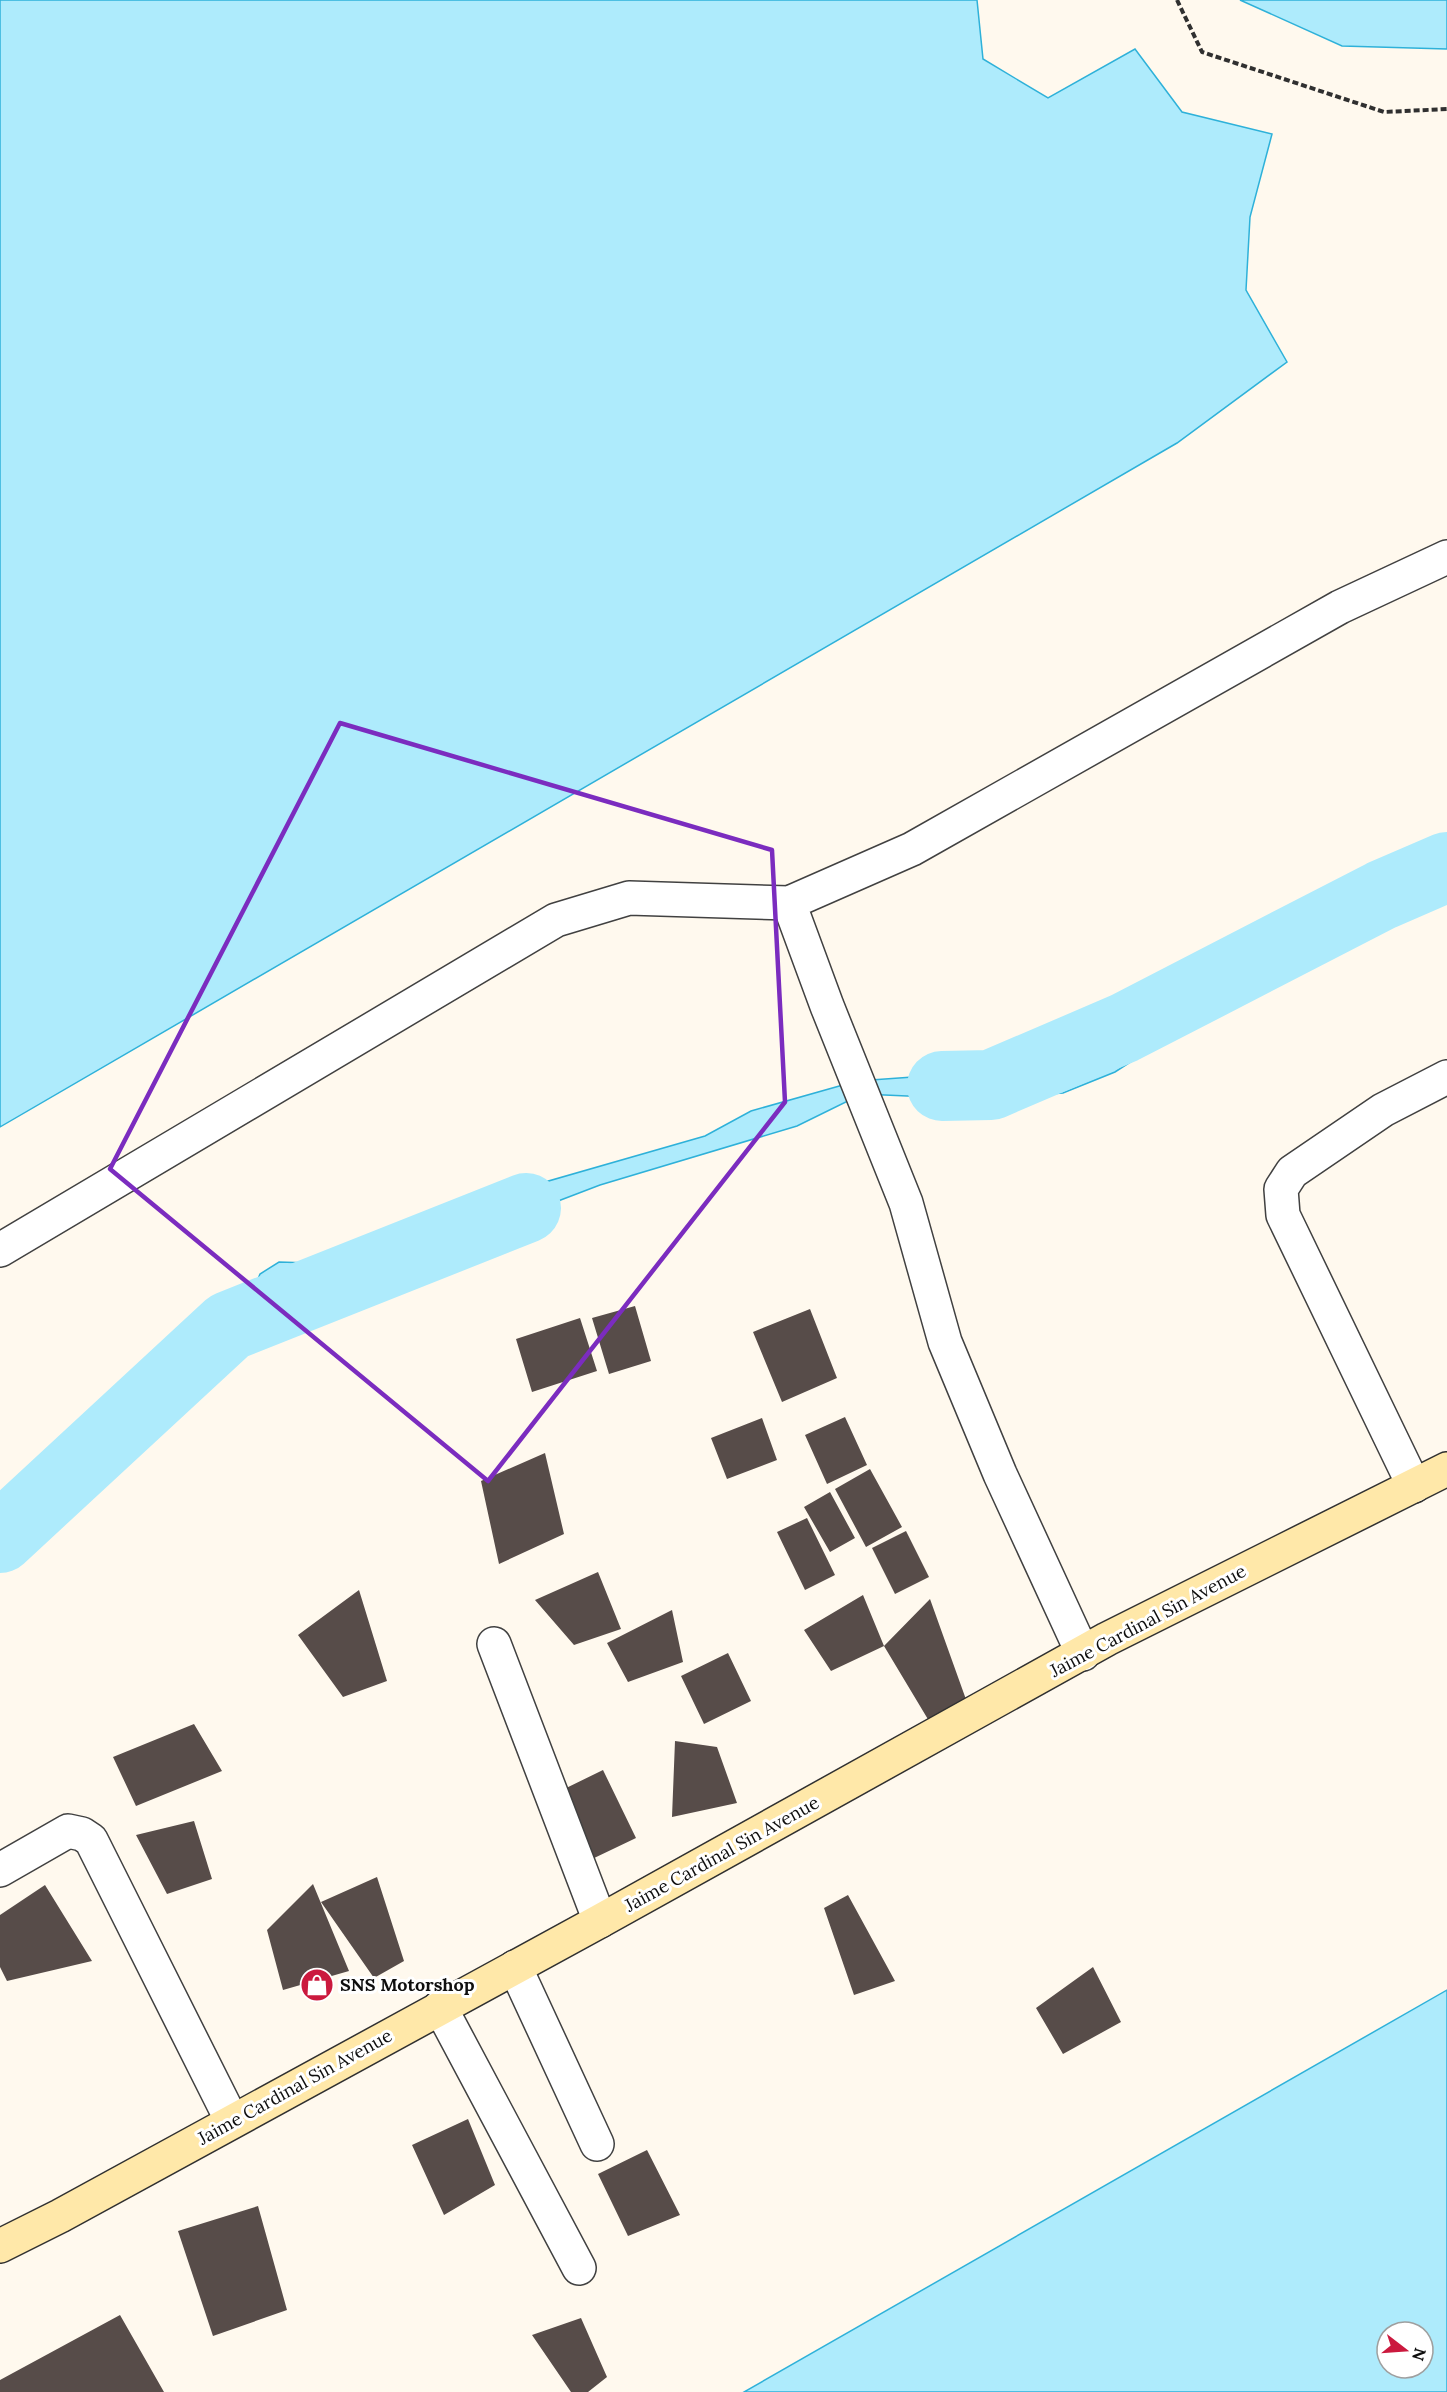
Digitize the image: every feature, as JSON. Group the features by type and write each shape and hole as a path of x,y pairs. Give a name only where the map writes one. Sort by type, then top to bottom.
{"main road":[{"name":"Jaime Cardinal Sin Avenue","path":"0,2246 60,2216 440,2007 600,1922 1107,1639 1447,1469"}],"street":[{"path":"0,1250 556,920 629,898 789,903 912,849 1340,607 1447,557"},
{"path":"789,903 827,1006 906,1203 945,1342 1000,1474 1083,1654"},
{"path":"1414,1486 1283,1215 1281,1189 1292,1172 1364,1122 1447,1077"},
{"path":"494,1644 600,1922"},
{"path":"0,1870 68,1831 82,1834 91,1840 232,2121"},
{"path":"515,1967 597,2144"},
{"path":"440,2007 579,2268"}],"path":[{"path":"1177,0 1202,52 1384,112 1447,109"}],"highlighted area":[{"path":"340,723 772,850 785,1102 488,1481 110,1169"}],"water":[{"path":"0,0 977,0 983,59 1048,98 1135,49 1182,112 1272,134 1250,217 1246,290 1287,362 1177,443 0,1127"},
{"path":"1240,0 1447,0 1447,49 1342,46"},
{"path":"1447,834 1447,872 1370,920 1318,944 1115,1072 1063,1093 975,1099 862,1094 797,1126 600,1185 477,1232 353,1268 288,1316 255,1306 254,1289 260,1274 279,1262 310,1263 465,1205 705,1136 751,1111 857,1081 1011,1070 1063,1061 1122,1045 1165,1020 1232,970 1383,881"},
{"path":"1447,1990 1447,2392 744,2392"}],"building":[{"path":"635,1306 651,1361 609,1374 592,1318"},
{"path":"810,1309 837,1378 782,1402 753,1332"},
{"path":"580,1318 597,1371 532,1392 516,1339"},
{"path":"845,1417 867,1465 827,1484 805,1435"},
{"path":"762,1418 777,1460 727,1479 711,1438"},
{"path":"545,1453 564,1534 499,1564 481,1481"},
{"path":"870,1469 902,1527 866,1547 835,1489"},
{"path":"830,1492 855,1538 830,1552 804,1507"},
{"path":"807,1518 835,1575 805,1590 777,1532"},
{"path":"906,1531 929,1577 895,1594 872,1548"},
{"path":"598,1572 621,1629 574,1645 535,1600"},
{"path":"359,1590 387,1681 343,1697 298,1635"},
{"path":"863,1595 884,1646 831,1671 804,1630"},
{"path":"930,1599 968,1705 929,1721 884,1646"},
{"path":"672,1610 683,1662 628,1682 607,1643"},
{"path":"728,1653 751,1701 704,1724 681,1676"},
{"path":"194,1724 222,1771 136,1806 113,1757"},
{"path":"675,1741 717,1747 737,1803 672,1817"},
{"path":"603,1770 636,1838 590,1860 558,1792"},
{"path":"194,1821 212,1879 167,1894 136,1835"},
{"path":"377,1877 404,1961 374,1978 321,1902"},
{"path":"313,1884 349,1971 283,1990 267,1930"},
{"path":"45,1885 92,1961 7,1981 0,1967 0,1915"},
{"path":"848,1895 895,1981 854,1995 824,1908"},
{"path":"1093,1967 1121,2022 1063,2054 1036,2008"},
{"path":"468,2119 495,2185 444,2215 412,2145"},
{"path":"647,2150 680,2215 628,2236 598,2174"},
{"path":"258,2206 287,2310 213,2336 178,2231"},
{"path":"120,2315 164,2392 0,2392 0,2380"},
{"path":"581,2318 607,2377 588,2392 571,2392 532,2335"}],"waterway":[{"path":"942,1086 991,1085 1124,1028 1382,895 1447,867"},
{"path":"0,1538 229,1326 526,1208"}],"place":[{"name":"SNS Motorshop","path":"317,1985"}]}
